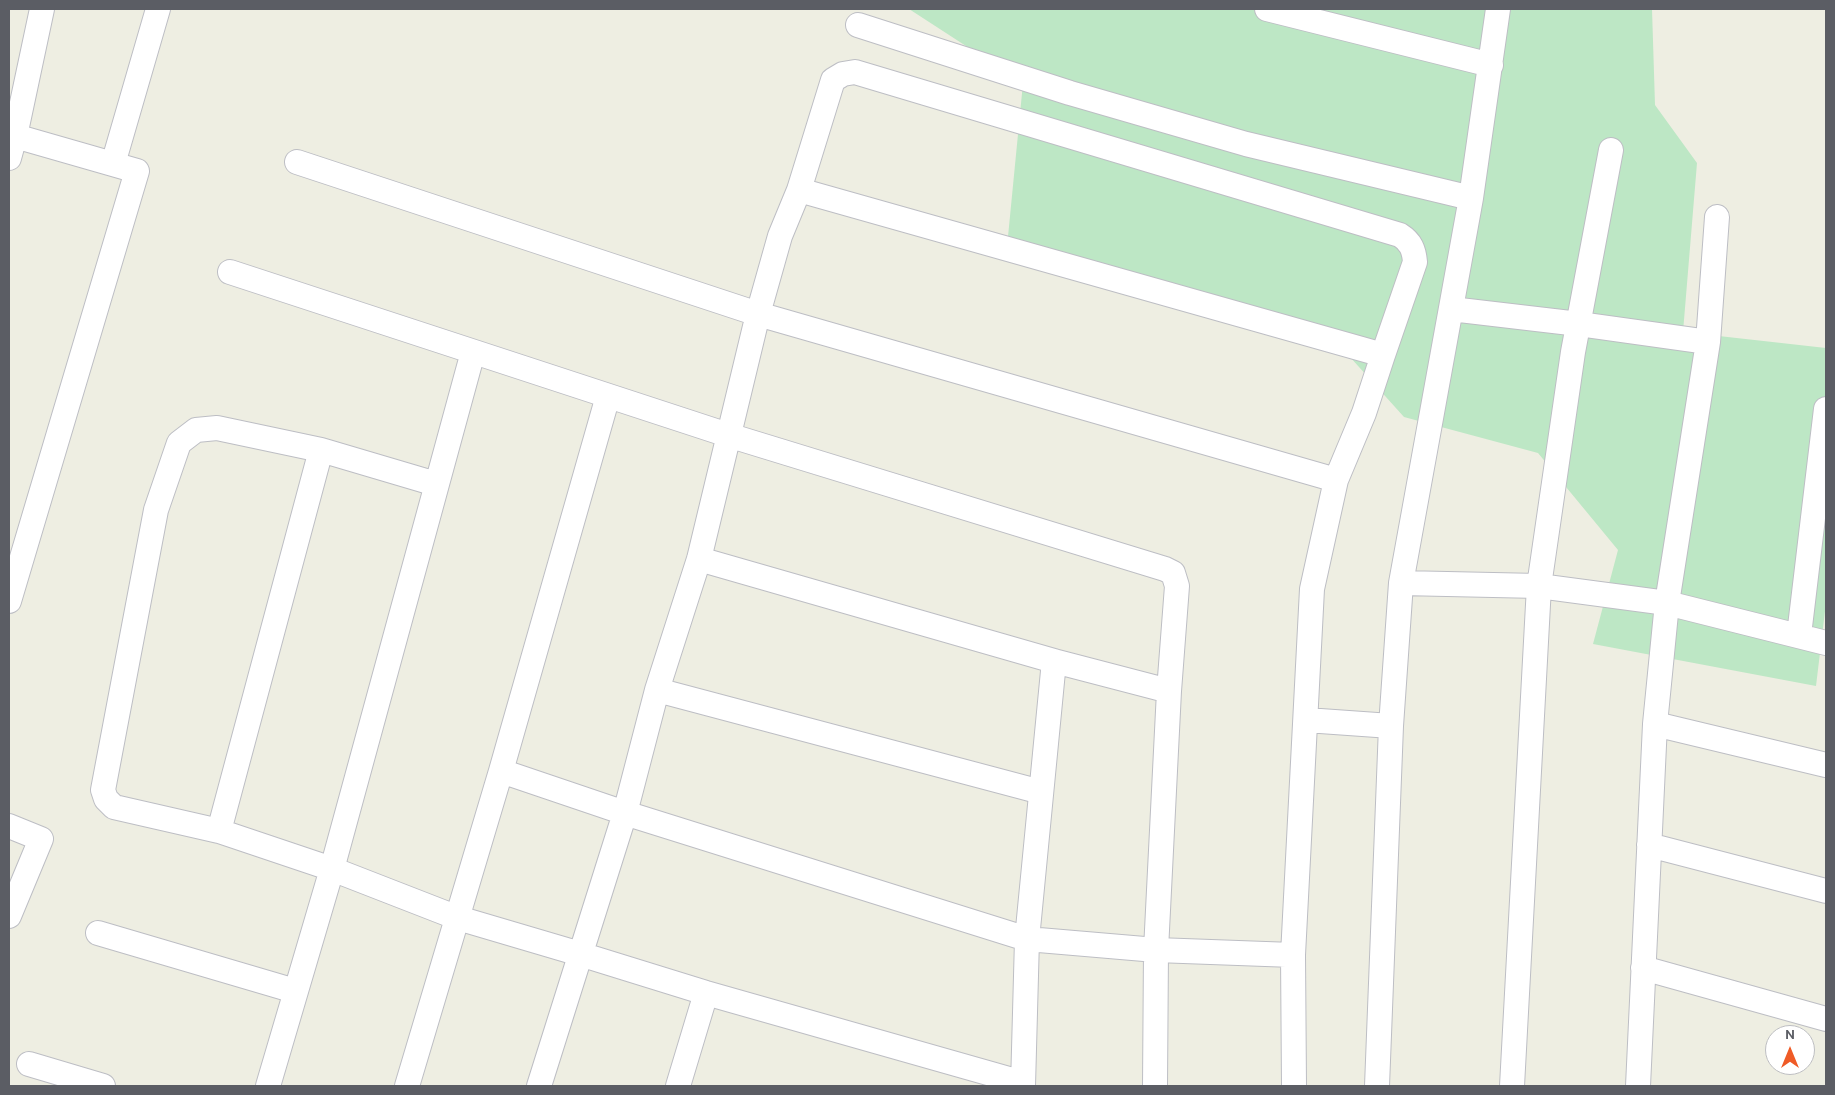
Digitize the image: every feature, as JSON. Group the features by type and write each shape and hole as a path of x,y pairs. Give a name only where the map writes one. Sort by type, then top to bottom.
{"street":[{"path":"9,601 137,171 114,164 11,143 42,9"},
{"path":"114,164 158,9"},
{"path":"1267,9 1491,66"},
{"path":"1377,1086 1390,726 1401,583 1471,198 1498,9"},
{"path":"858,25 1070,94 1246,144 1471,198"},
{"path":"539,1086 626,813 657,690 699,559 758,314 780,236 799,190 833,80 843,74 855,72 1400,236 1409,241 1414,250 1415,262 1364,413 1336,480 1312,589 1293,955 1294,1086"},
{"path":"1512,1086 1539,586 1572,361 1612,150"},
{"path":"297,162 758,314 1336,480"},
{"path":"799,190 1383,355"},
{"path":"1638,1086 1654,724 1668,603 1708,342 1717,217"},
{"path":"230,272 728,436 1173,573 1177,586 1169,692 1156,950 1155,1086"},
{"path":"1451,309 1708,342"},
{"path":"268,1086 332,869 473,352"},
{"path":"407,1086 502,771 608,396"},
{"path":"1799,636 1826,409"},
{"path":"436,484 322,450 217,428 196,430 179,443 156,510 103,790 106,799 114,807 219,831 332,869 458,918 706,993 1023,1085 1027,939 1054,661"},
{"path":"219,831 322,450"},
{"path":"699,559 1169,692"},
{"path":"1401,583 1539,586 1668,603 1826,643"},
{"path":"657,690 1041,792"},
{"path":"1306,720 1390,726"},
{"path":"1654,724 1826,765"},
{"path":"502,771 626,813 1027,939 1156,950 1293,955"},
{"path":"9,826 41,839 9,916"},
{"path":"1649,845 1826,891"},
{"path":"98,933 295,991"},
{"path":"1643,968 1826,1019"},
{"path":"678,1086 706,993"},
{"path":"30,1064 103,1086"}],"green space":[{"path":"909,9 1652,9 1655,105 1697,163 1683,332 1826,348 1826,603 1816,686 1593,644 1618,550 1538,453 1404,417 1332,337 1006,257 1023,83"}]}
